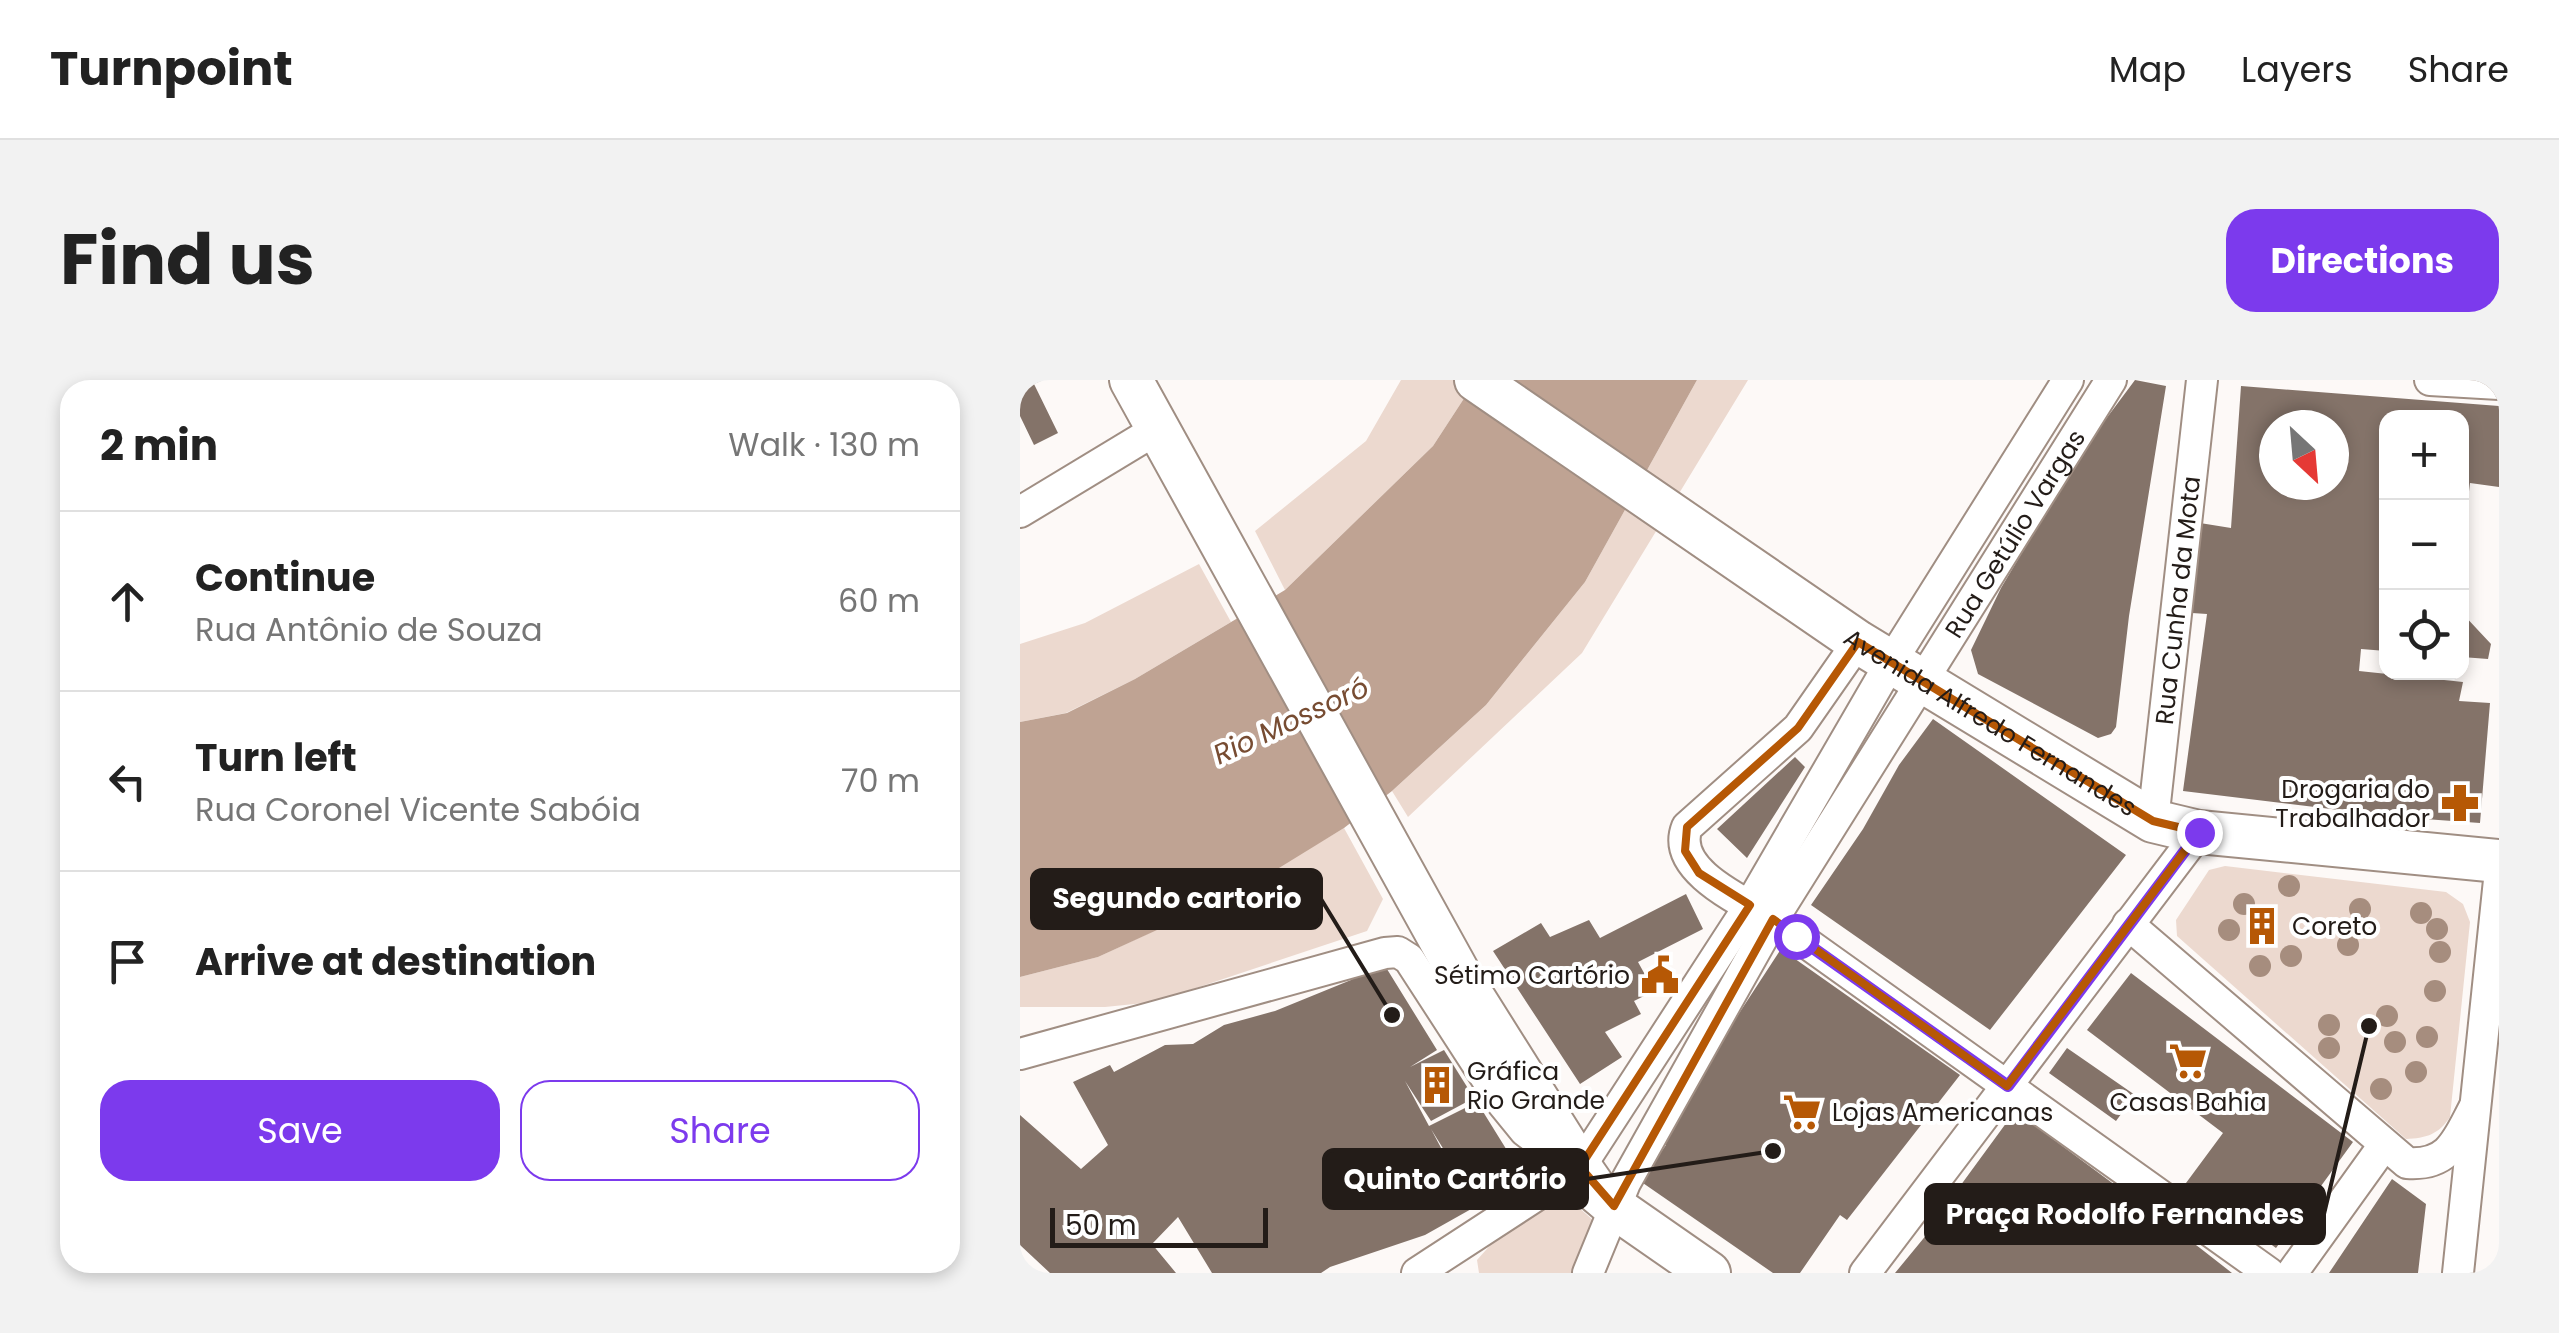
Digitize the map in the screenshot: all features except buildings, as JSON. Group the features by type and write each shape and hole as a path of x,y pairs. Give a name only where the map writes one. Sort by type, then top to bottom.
{"main road":[{"path":"1131,380 1463,981 1598,1193 1709,1273"},
{"name":"Avenida Alfredo Fernandes","path":"1476,380 1889,662 2153,821 2199,832 2499,861"}],"street":[{"name":"Rua Getúlio Vargas","path":"1588,1273 1614,1206 1856,723 1889,662 2068,380"},
{"name":"Rua Getúlio Vargas","path":"1576,1159 1762,912 1889,662 2111,380"},
{"name":"Rua Cunha da Mota","path":"2153,821 2202,380"},
{"path":"2430,380 2499,384"},
{"path":"1020,512 1159,428"},
{"path":"1889,662 1814,708 1775,750 1687,827 1684,836 1691,864 2269,1273"},
{"path":"1814,708 1856,723"},
{"path":"1865,1273 2199,832"},
{"path":"2458,1273 2499,880"},
{"path":"2128,924 2407,1163 2424,1164 2440,1158 2455,1145 2474,1108"},
{"path":"1020,1054 1398,952 1410,959 1524,1131 1576,1159"},
{"path":"2292,1273 2384,1145"},
{"path":"1417,1273 1576,1159"}],"highlighted area":[{"path":"1858,642 2153,821 2199,832 2007,1086 1773,919 1614,1206 1580,1167 1750,905 1699,873 1685,851 1687,827 1798,728"}],"shaded area":[{"path":"1401,380 1476,380 1433,446 1285,590 1255,531 1366,441"},
{"path":"1697,380 1748,380 1582,653 1408,817 1392,791 1486,705 1585,582"},
{"path":"1199,564 1231,622 1135,679 1066,713 1020,722 1020,644 1085,623"},
{"path":"1344,828 1383,899 1367,931 1154,1002 1105,1007 1020,1007 1020,977 1098,957 1233,894"},
{"path":"2225,866 2446,892 2463,904 2470,922 2450,1117 2441,1128 2426,1136 2406,1139 2177,936 2176,920 2209,870"},
{"path":"1560,1191 1594,1221 1579,1273 1479,1273 1477,1260 1502,1232"}],"water":[{"name":"Rio Mossoró","path":"1476,380 1697,380 1585,582 1486,705 1392,791 1344,828 1240,892 1098,957 1020,977 1020,722 1067,713 1135,679 1285,590 1433,446"}],"place":[{"name":"Drogaria do Trabalhador","path":"2460,803"},
{"name":"Coreto","path":"2262,926"},
{"name":"Sétimo Cartório","path":"1660,975"},
{"name":"Segundo cartorio","path":"1392,1015"},
{"name":"Praça Rodolfo Fernandes","path":"2369,1026"},
{"name":"Casas Bahia","path":"2188,1061"},
{"name":"Gráfica Rio Grande","path":"1437,1085"},
{"name":"Lojas Americanas","path":"1802,1112"},
{"name":"Quinto Cartório","path":"1773,1151"}],"route":[{"path":"1796,936 2008,1086 2199,832"}]}
